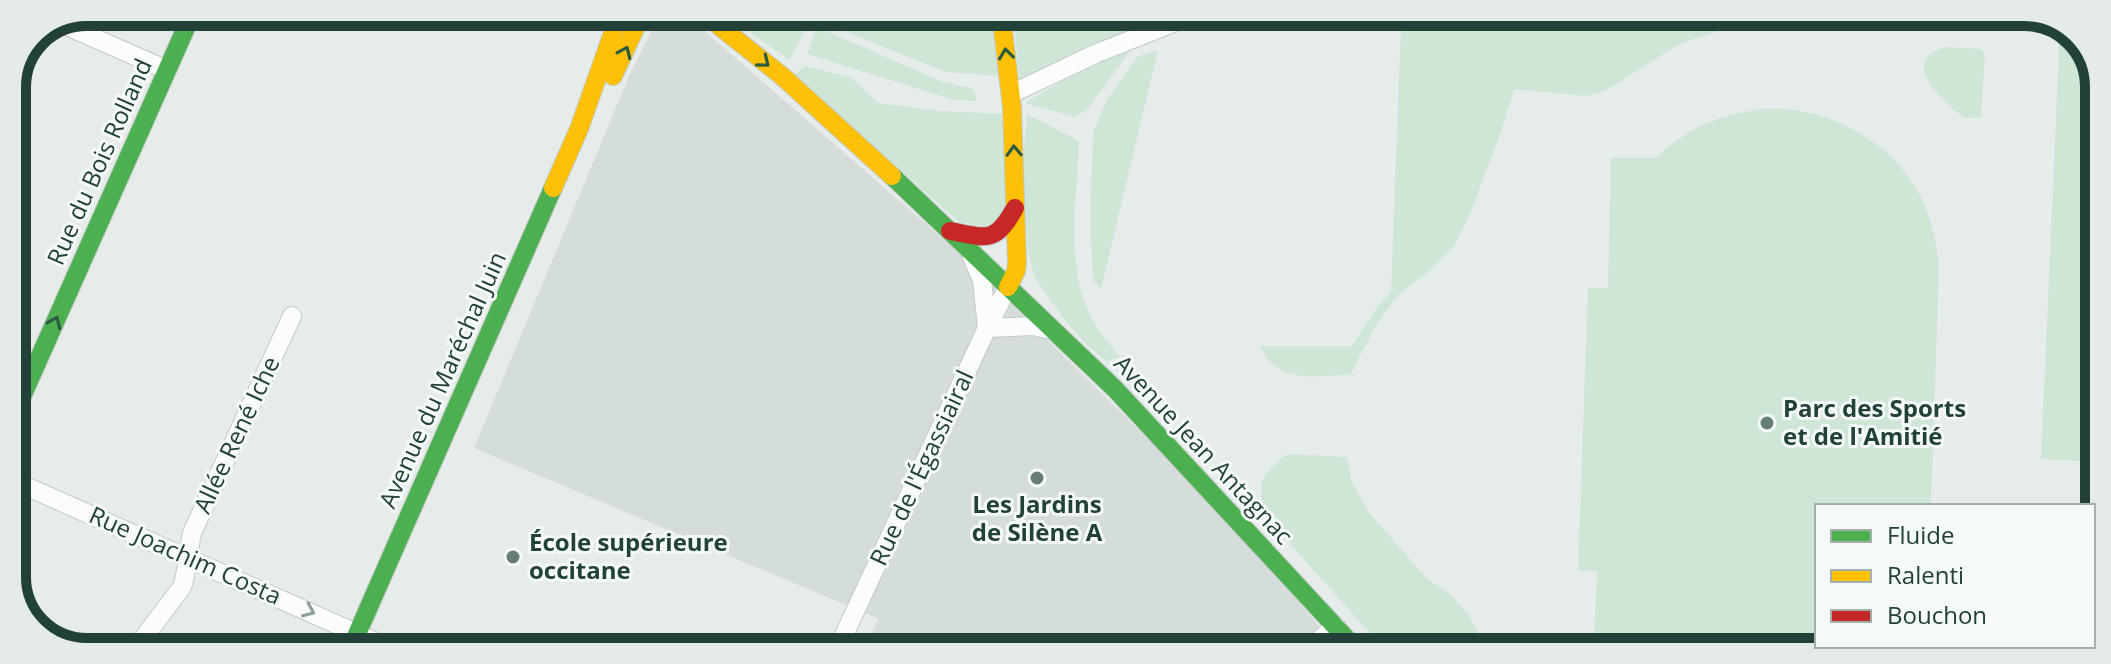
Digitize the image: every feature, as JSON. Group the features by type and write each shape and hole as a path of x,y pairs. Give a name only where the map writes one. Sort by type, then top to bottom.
{"main road":[{"name":"Rue du Bois Rolland","path":"26,387 187,26"},
{"name":"Avenue du Maréchal Juin","path":"354,638 579,129 615,26"},
{"name":"Avenue du Maréchal Juin","path":"579,129 607,90 636,26"},
{"name":"Avenue Jean Antagnac","path":"719,26 782,76 1115,389 1347,638"},
{"path":"1003,26 1011,94 1017,263 1008,287"},
{"path":"950,231 984,237 1003,229 1015,208"}],"street":[{"path":"1011,94 1095,54 1166,26"},
{"path":"72,28 167,70"},
{"path":"969,249 982,280 987,328 1033,326 1055,331"},
{"name":"Rue de l'Égassiairal","path":"843,638 1008,287"},
{"name":"Allée René Iche","path":"143,638 182,587 192,533 292,316"},
{"name":"Rue Joachim Costa","path":"26,486 186,556 347,638"},
{"path":"1322,638 1336,626"}],"shaded area":[{"path":"659,26 699,26 959,253 1157,448 1269,566 1329,638 869,638 879,619 474,448 630,74 652,30"}],"green space":[{"path":"741,26 808,26 789,60"},
{"path":"832,26 995,26 1000,76 946,72"},
{"path":"1014,26 1142,26 1020,86"},
{"path":"1401,26 1778,26 1723,30 1681,43 1605,91 1586,96 1514,89 1470,214 1453,248 1429,272 1399,294 1376,325 1350,375 1298,376 1287,373 1268,359 1260,346 1352,346 1391,292"},
{"path":"817,27 943,82 971,88 976,94 976,101 951,99 807,54"},
{"path":"2060,37 2077,57 2085,83 2085,461 2041,459"},
{"path":"1946,47 1981,49 1985,55 1981,118 1964,118 1936,91 1924,71 1925,62 1932,54"},
{"path":"1132,48 1087,110 1074,117 1025,103 1088,66"},
{"path":"1158,50 1101,289 1093,280 1090,219 1093,133 1107,100 1137,57"},
{"path":"805,66 850,77 878,103 940,111 1004,114 1006,199 1002,218 986,227 959,222 794,75"},
{"path":"1762,109 1785,109 1812,113 1849,127 1896,162 1923,202 1939,266 1931,504 1815,504 1815,638 1594,638 1597,571 1578,570 1588,288 1608,288 1611,158 1655,158 1704,124"},
{"path":"1027,114 1079,141 1074,231 1078,277 1094,322 1120,357 1106,361 1085,343 1035,278 1028,252 1022,170"},
{"path":"1288,454 1347,457 1351,480 1367,510 1426,578 1452,596 1469,616 1481,638 1374,638 1266,517 1261,488 1271,468"}],"traffic: fast":[{"path":"26,388 187,26"},
{"path":"892,176 1115,389 1346,638"},
{"path":"355,638 553,188"}],"traffic: slow":[{"path":"553,188 579,129 615,26"},
{"path":"613,76 636,26"},
{"path":"719,26 782,76 892,176"},
{"path":"1003,26 1012,108 1017,263 1008,287"}],"traffic: jam":[{"path":"950,231 989,236 1002,228 1015,208"}],"place":[{"name":"Parc des Sports et de l'Amitié","path":"1767,423"},
{"name":"Les Jardins de Silène A","path":"1037,478"},
{"name":"École supérieure occitane","path":"513,557"}]}
